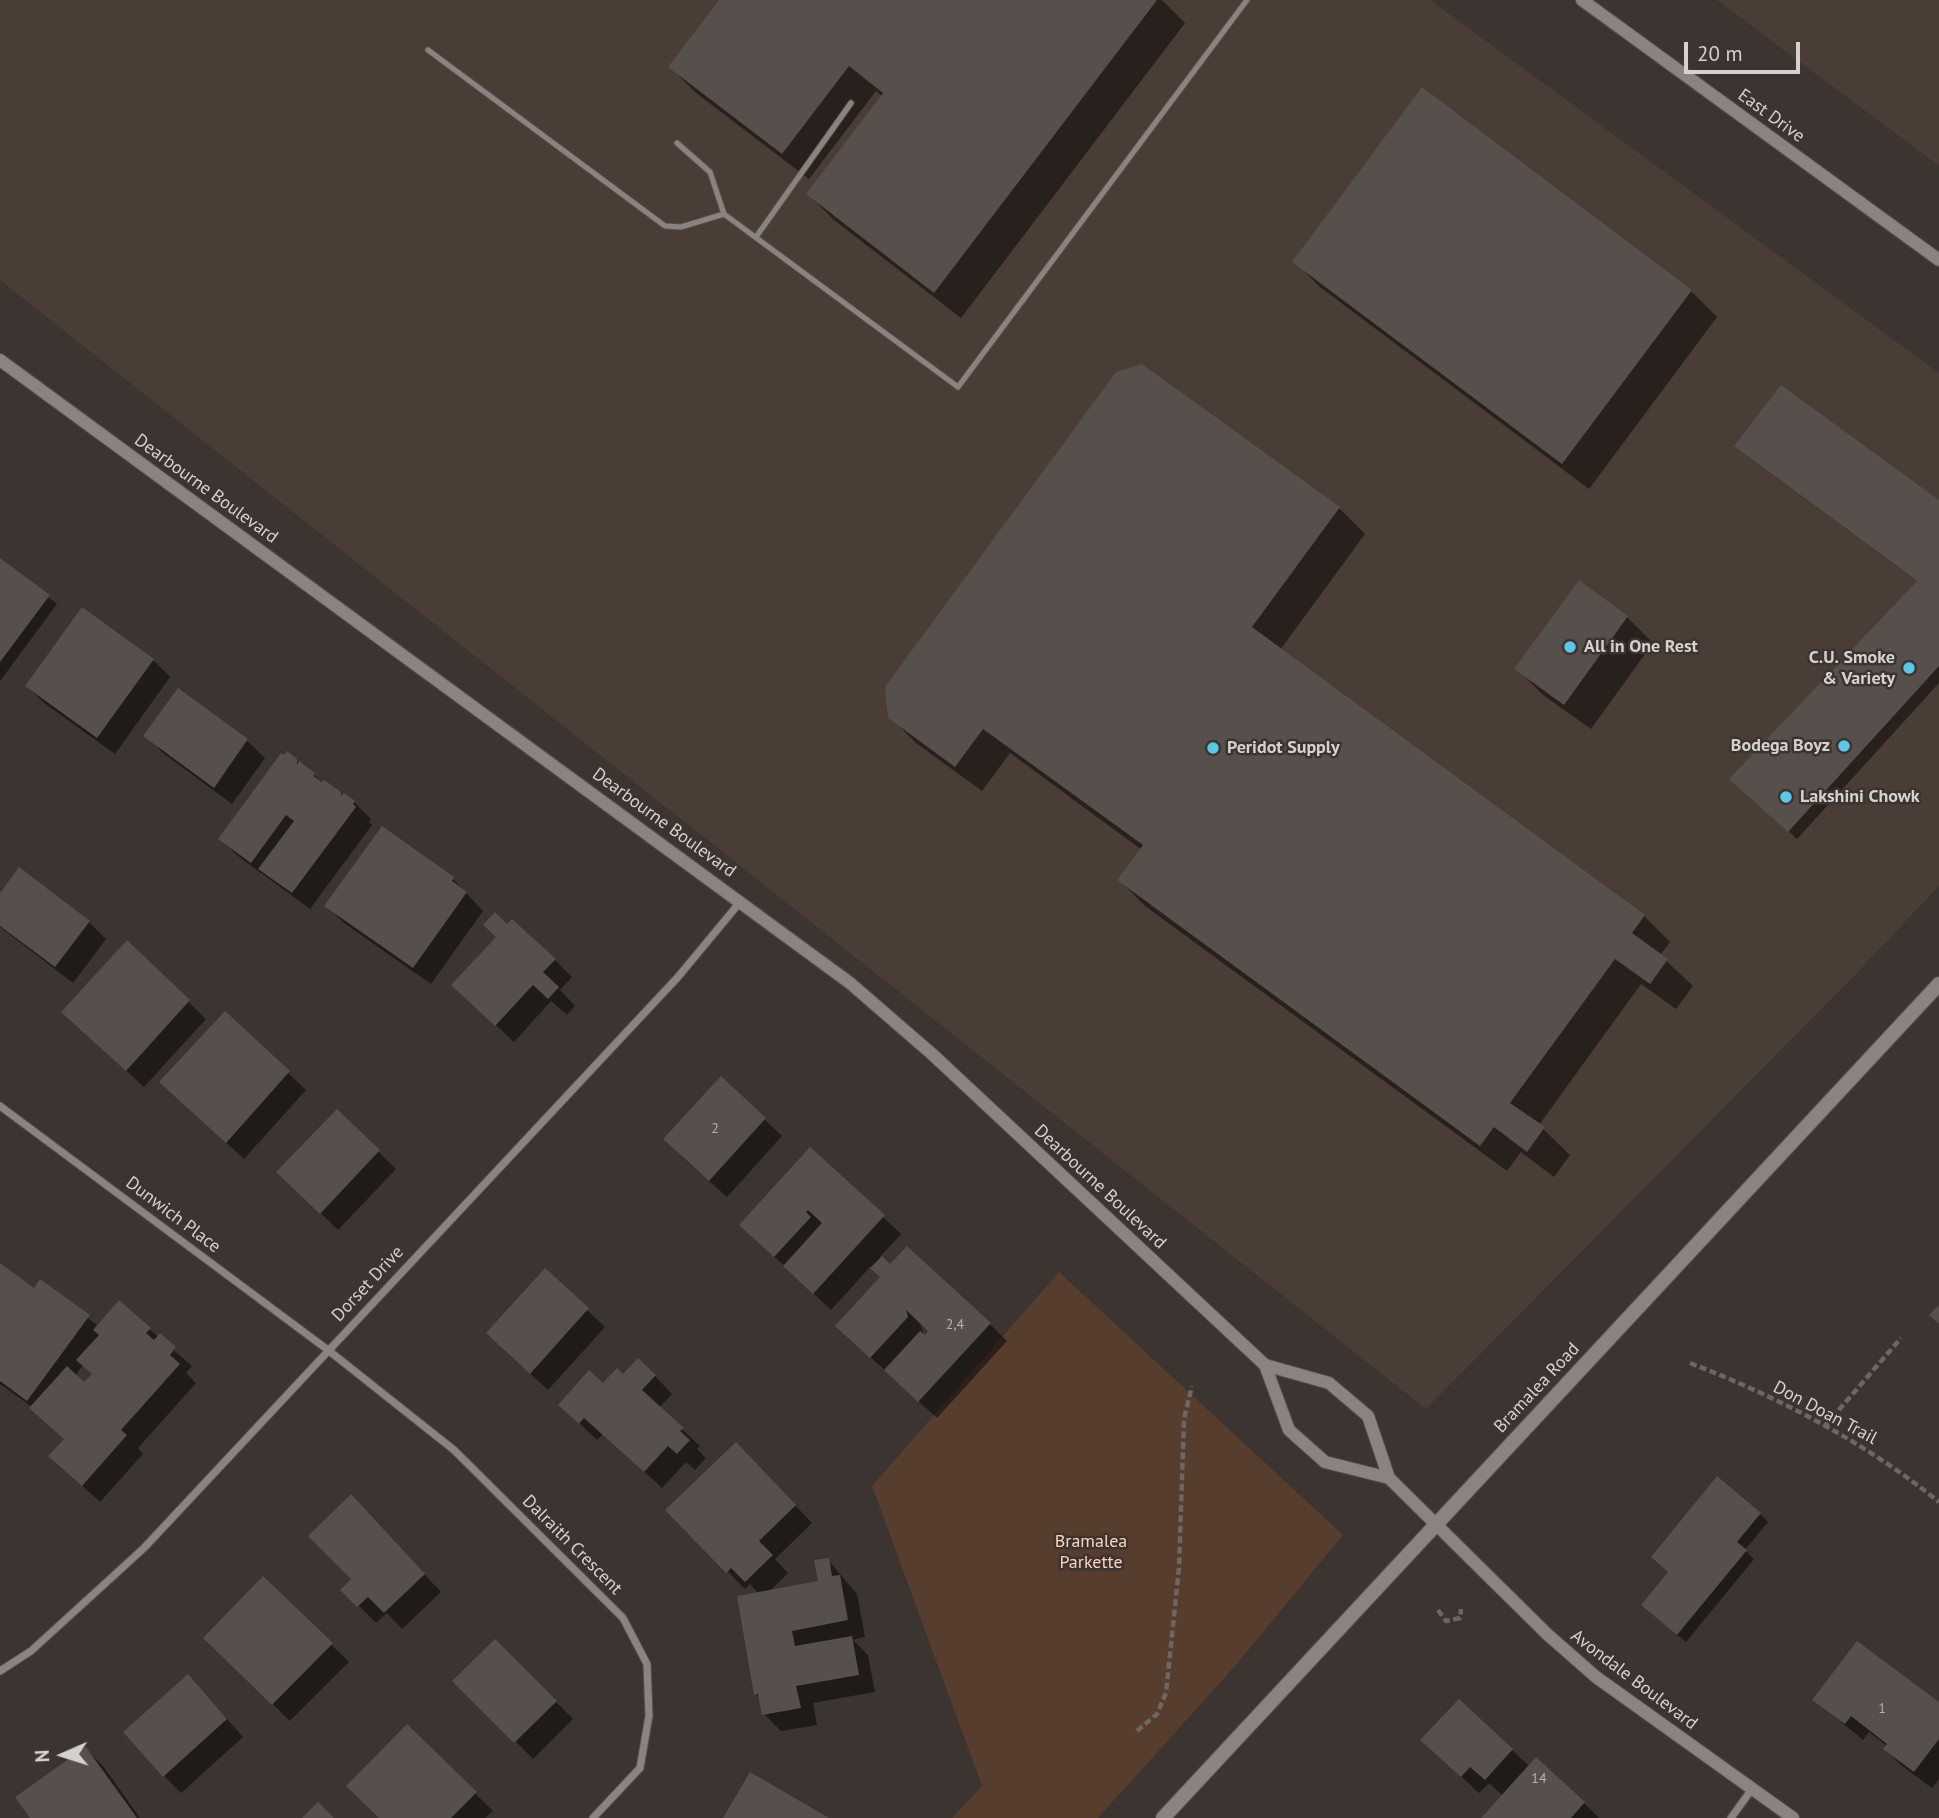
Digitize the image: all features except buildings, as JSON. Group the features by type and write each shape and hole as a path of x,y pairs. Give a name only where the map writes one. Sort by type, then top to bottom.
{"main road":[{"name":"Bramalea Road","path":"1163,1818 1939,984"}],"street":[{"name":"East Drive","path":"1583,0 1939,260"},
{"name":"Dearbourne Boulevard","path":"0,360 850,982 932,1054 1265,1365 1289,1430 1325,1462 1389,1478"},
{"name":"Dorset Drive","path":"0,1671 31,1651 144,1548 678,976 741,901"},
{"name":"Dunwich Place","path":"0,1106 328,1350"},
{"name":"Dalraith Crescent","path":"328,1350 454,1450 623,1618 647,1664 649,1716 640,1768 593,1818"},
{"name":"Dearbourne Boulevard","path":"1265,1365 1329,1383 1368,1416 1389,1478 1437,1525"},
{"name":"Avondale Boulevard","path":"1437,1525 1596,1677 1793,1818"},
{"path":"1731,1818 1752,1789"}],"lane":[{"path":"677,143 710,172 723,214 958,387 1247,0"},
{"path":"428,50 665,226 681,227 723,214"},
{"path":"756,237 851,103"}],"path":[{"path":"1825,1426 1901,1338"},
{"name":"Don Doan Trail","path":"1689,1363 1732,1379 1825,1426 1901,1471 1939,1502"},
{"path":"1137,1731 1157,1714 1166,1693 1179,1568 1184,1419 1192,1386"},
{"path":"1438,1610 1446,1621 1451,1622 1460,1618 1461,1609"}],"shaded area":[{"path":"0,0 1430,0 1939,373 1939,886 1853,977 1426,1409 0,280"},
{"path":"1717,0 1939,0 1939,166"}],"green space":[{"name":"Bramalea Parkette","path":"1059,1272 1343,1535 1236,1665 1098,1818 952,1818 982,1786 872,1486"}],"place":[{"name":"All in One Rest","path":"1570,647"},
{"name":"C.U. Smoke & Variety","path":"1909,668"},
{"name":"Bodega Boyz","path":"1844,746"},
{"name":"Peridot Supply","path":"1213,748"},
{"name":"Lakshini Chowk","path":"1786,797"}]}
